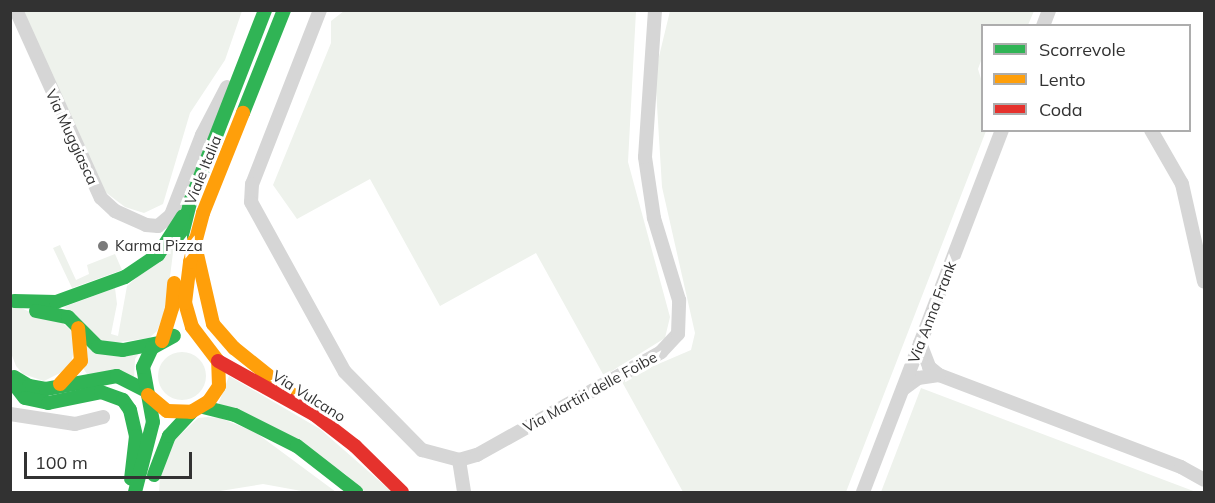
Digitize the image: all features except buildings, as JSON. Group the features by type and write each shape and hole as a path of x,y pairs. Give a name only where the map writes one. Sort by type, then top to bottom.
{"main road":[{"name":"Viale Italia","path":"135,492 153,422 143,367 160,342 172,308 179,246 191,200 242,62 265,10"},
{"name":"Viale Italia","path":"218,362 192,327 185,303 194,242 284,10"},
{"path":"12,299 56,302 125,277 158,255 171,240 191,200"},
{"path":"194,242 213,324 234,348 315,415"},
{"path":"12,299 29,309 68,317 88,339 109,349 135,349 188,336 206,344"},
{"path":"57,387 73,374 81,361 78,327"},
{"path":"149,492 169,436 219,386 218,362"},
{"name":"Via Vulcano","path":"218,362 315,415 354,446 402,492"},
{"path":"10,377 29,386 57,387 96,376 117,376 147,392 167,411 197,410 235,415 297,446 356,492"},
{"path":"10,377 25,398 48,403 101,392 123,400 130,410 136,436 129,492"}],"street":[{"name":"Via Muggiasca","path":"16,10 100,198 128,218 158,226 171,214 215,107 242,62"},
{"path":"320,10 252,184 251,202 345,372 422,450 459,460 464,492"},
{"name":"Via Martiri delle Foibe","path":"459,460 477,455 661,352 678,334 679,300 652,207 645,157 655,10"},
{"name":"Via Anna Frank","path":"862,492 1001,132"},
{"path":"1153,132 1182,184 1204,282"},
{"path":"920,343 928,367 939,375 1181,467 1204,480"},
{"path":"902,391 918,378 939,375"},
{"path":"10,414 75,424 103,417"},
{"path":"1181,467 1204,469"}],"shaded area":[{"path":"23,11 242,11 225,60 190,113 163,204 144,213 125,207 104,191"},
{"path":"344,11 636,11 628,162 670,317 665,338 604,376 536,253 440,306 370,179 297,219 273,185 331,43 331,21"},
{"path":"670,11 1034,11 1028,24 981,24 981,61 978,69 981,79 981,132 986,132 846,492 683,492 621,380 691,350 695,333 662,187 655,73"},
{"path":"60,245 76,280 89,274 87,265 115,254 122,270 72,288 53,248"},
{"path":"174,245 166,308 157,331 149,338 105,344 64,307 115,288 117,304 111,334 118,336 127,286"},
{"path":"10,303 30,312 56,317 77,336 70,368 44,381 23,374 16,366 11,353"},
{"path":"87,343 140,352 135,359 134,379 87,374 83,368"},
{"path":"177,352 187,352 199,359 206,371 206,381 199,393 187,400 177,400 162,389 158,381 158,371 169,356"},
{"path":"229,376 320,429 392,492 365,492 344,473 218,405"},
{"path":"921,388 1196,492 881,492"},
{"path":"198,418 220,418 255,432 336,492 307,492 263,484 214,492 159,492 160,474 169,445"}],"traffic: fast":[{"path":"182,235 191,200 265,10"},
{"path":"243,113 284,10"},
{"path":"14,301 56,302 125,277 158,255 183,216"},
{"path":"36,311 68,317 98,347 123,350 158,343"},
{"path":"135,492 153,422 143,367 152,348 174,336"},
{"path":"14,377 29,386 46,389 117,376 145,390"},
{"path":"10,379 25,398 48,403 101,392 123,400 130,410 136,436 131,479"},
{"path":"203,407 235,415 297,446 356,492"},
{"path":"154,475 169,436 191,412"}],"traffic: slow":[{"path":"148,395 167,411 191,412 209,401 219,386 218,361 192,327 185,303 190,262 203,213 243,113"},
{"path":"194,241 213,324 234,348 294,396"},
{"path":"162,341 172,308 174,283"},
{"path":"60,384 81,361 78,328"}],"traffic: jam":[{"path":"218,361 315,415 355,446 402,492"}],"place":[{"name":"Karma Pizza","path":"103,246"}]}
